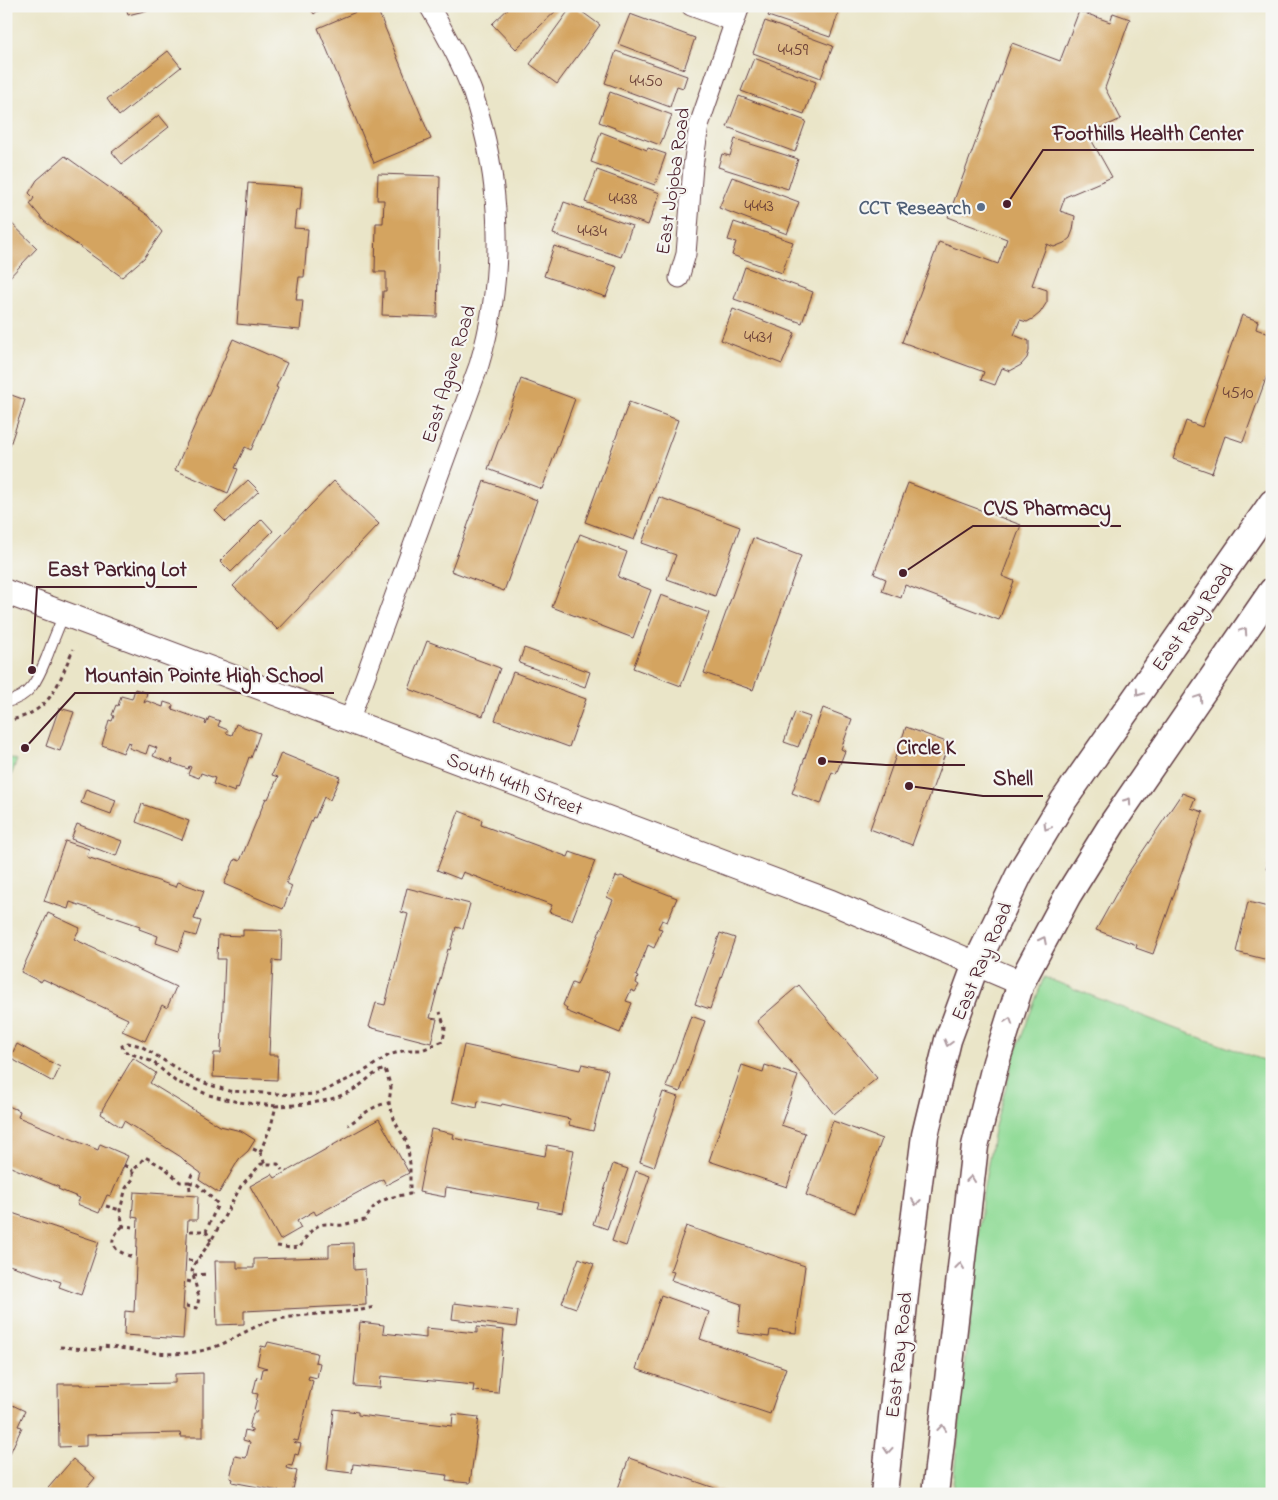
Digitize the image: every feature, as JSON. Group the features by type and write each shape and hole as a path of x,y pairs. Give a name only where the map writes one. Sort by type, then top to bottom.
{"main road":[{"name":"East Ray Road","path":"884,1494 906,1285 925,1135 948,1040 976,964 1020,873 1064,800 1272,502"},
{"path":"936,1494 975,1146 996,1062 1021,983 1068,894 1114,821 1272,591"}],"street":[{"name":"East Agave Road","path":"349,721 479,365 488,335 493,304 497,259 494,179 485,135 471,90 454,51 429,6"},
{"path":"691,6 737,14"},
{"name":"East Jojoba Road","path":"679,278 686,254 693,166 699,125 737,14"},
{"name":"South 44th Street","path":"6,592 831,902 1021,983"}],"lane":[{"path":"6,702 26,694 38,680 64,613"}],"path":[{"path":"277,1246 291,1248 300,1246 310,1231 318,1225 342,1225 353,1221 366,1220 373,1207 389,1197 410,1194 410,1164 407,1142 395,1122 389,1103 391,1088 385,1069 352,1091 331,1099 296,1105 276,1106 238,1102 188,1087 175,1081 153,1062 124,1051 122,1046 128,1043 141,1046 190,1077 228,1091 277,1095 318,1094 363,1072 389,1055 406,1050 422,1050 443,1041 445,1028 440,1012"},
{"path":"348,1125 380,1104 389,1103"},
{"path":"265,1164 260,1152 271,1126 276,1106"},
{"path":"252,1149 260,1152"},
{"path":"133,1257 120,1253 114,1248 113,1242 115,1235 122,1226 120,1210 126,1188 132,1179 133,1171 145,1157 165,1168 180,1182 198,1185 218,1204 206,1231"},
{"path":"186,1306 198,1308 199,1303 192,1271 241,1186 261,1164 278,1164 282,1170"},
{"path":"124,1165 133,1171"},
{"path":"190,1190 189,1182 192,1171"},
{"path":"106,1206 120,1210"},
{"path":"122,1226 133,1227"},
{"path":"190,1231 206,1231"},
{"path":"206,1231 211,1241"},
{"path":"188,1260 197,1261"},
{"path":"193,1275 208,1274"},
{"path":"187,1282 195,1283"},
{"path":"60,1347 100,1350 101,1346 161,1354 184,1354 210,1349 234,1339 254,1327 286,1318 359,1311 374,1307"}],"green space":[{"path":"6,756 17,760 6,789"},
{"path":"1044,977 1176,1029 1272,1063 1272,1494 952,1494 983,1192 994,1130 1015,1054"}],"building":[{"path":"126,6 147,6 148,10 128,15"},
{"path":"309,6 324,6 314,14"},
{"path":"370,6 376,6 431,139 374,163 318,28"},
{"path":"511,6 561,6 516,49 492,24"},
{"path":"572,6 600,25 557,84 530,64"},
{"path":"772,6 841,6 830,37 768,16"},
{"path":"1079,11 1110,22 1113,13 1130,19 1105,88 1121,119 1088,134 1112,177 1065,197 1060,211 1075,216 1070,238 1054,247 1047,244 1032,285 1047,290 1047,302 1040,313 1034,318 1027,322 1020,320 1014,335 1029,341 1027,358 1021,365 1010,371 1002,368 995,385 981,380 984,372 902,342 939,242 998,264 1007,239 948,217 1012,43 1060,61"},
{"path":"630,14 695,38 684,69 618,44"},
{"path":"765,21 833,46 821,78 753,53"},
{"path":"168,51 181,67 119,116 107,99"},
{"path":"616,51 687,76 683,88 677,86 670,107 605,83"},
{"path":"754,58 816,82 804,114 741,91"},
{"path":"610,92 672,115 660,145 599,122"},
{"path":"739,96 806,121 795,152 727,127"},
{"path":"159,115 169,127 122,164 112,152"},
{"path":"601,132 647,150 648,148 666,154 655,185 591,162"},
{"path":"735,139 798,159 788,189 718,167 722,154 730,156"},
{"path":"65,156 149,216 162,232 144,258 122,277 44,221 30,204 34,198 29,193 37,180"},
{"path":"597,170 660,193 648,225 585,202"},
{"path":"378,174 440,176 437,317 382,315 383,291 386,291 386,272 375,272 376,223 383,223 384,200 377,200"},
{"path":"732,177 799,202 787,234 719,208"},
{"path":"248,183 302,187 300,210 296,210 294,228 308,229 304,277 299,277 296,300 303,300 300,330 237,324"},
{"path":"564,202 632,226 621,257 553,234"},
{"path":"6,218 37,248 6,281"},
{"path":"734,222 793,242 782,273 732,255 736,242 728,240"},
{"path":"554,246 617,267 606,297 544,276"},
{"path":"745,267 813,292 802,323 734,299"},
{"path":"733,309 795,333 782,364 721,340"},
{"path":"1242,315 1258,321 1256,329 1272,335 1272,362 1243,442 1225,436 1212,473 1173,459 1186,421 1202,427"},
{"path":"233,339 287,363 251,450 245,447 235,468 238,469 228,493 175,470"},
{"path":"521,379 575,399 542,489 488,469"},
{"path":"6,393 25,400 7,454 6,454"},
{"path":"629,402 678,420 634,540 585,522"},
{"path":"248,480 259,491 226,522 215,511"},
{"path":"334,481 379,524 278,630 233,586"},
{"path":"484,481 537,500 504,591 451,571"},
{"path":"908,483 1021,525 1002,576 1014,581 999,620 905,585 901,598 882,591 886,579 874,574"},
{"path":"659,497 740,527 715,596 667,579 676,555 642,543"},
{"path":"262,519 273,531 231,572 220,561"},
{"path":"580,534 627,552 618,577 651,590 633,638 552,607"},
{"path":"753,538 801,556 753,690 704,673"},
{"path":"661,595 709,613 681,686 633,668"},
{"path":"427,641 500,668 483,716 409,689"},
{"path":"524,648 590,672 585,687 519,663"},
{"path":"513,672 586,699 569,747 495,720"},
{"path":"135,689 147,693 144,703 147,701 163,707 164,702 173,705 172,709 206,721 206,725 209,717 220,721 218,726 228,730 226,733 232,735 236,724 260,733 238,789 236,788 235,792 213,784 215,778 201,773 199,778 188,774 191,767 189,766 188,769 172,763 172,759 170,763 153,756 157,748 149,745 146,754 129,748 131,743 128,742 123,753 102,745 109,720 112,721 114,716 112,715 116,705 118,706 121,696 132,699"},
{"path":"59,708 74,712 60,751 46,746"},
{"path":"823,708 852,719 841,749 845,751 836,774 832,772 821,804 792,793"},
{"path":"795,712 810,717 798,747 784,742"},
{"path":"906,727 949,743 912,845 870,829"},
{"path":"281,753 340,777 330,800 324,797 315,818 313,817 286,883 292,886 283,909 224,884 235,859 240,861 266,798 268,799 278,777 272,775"},
{"path":"86,789 116,800 111,814 81,803"},
{"path":"1182,793 1195,798 1191,808 1203,812 1153,954 1136,948 1137,945 1096,930 1126,876"},
{"path":"142,804 189,821 182,840 136,822"},
{"path":"459,811 482,820 481,825 568,857 570,852 595,861 572,920 549,912 552,905 463,872 460,879 437,870"},
{"path":"77,824 122,841 116,856 71,839"},
{"path":"65,841 89,849 87,857 176,887 178,882 204,891 194,919 201,921 196,936 185,933 179,951 156,943 158,936 139,929 140,926 70,902 68,909 44,901"},
{"path":"1272,854 1272,871 1266,869"},
{"path":"616,876 621,876 677,898 667,922 662,920 658,928 662,929 654,948 648,945 636,976 638,977 636,983 639,985 635,992 631,990 626,1001 632,1003 620,1033 566,1011 567,1008 563,1005 572,983 577,985 613,900 607,897"},
{"path":"407,888 470,904 463,929 456,927 450,950 448,949 430,1018 437,1019 431,1043 369,1027 376,1003 385,1005 408,914 401,912"},
{"path":"1248,902 1272,908 1272,961 1236,952"},
{"path":"48,913 80,928 74,939 176,987 167,1008 162,1005 145,1041 122,1031 128,1019 43,979 41,982 21,972"},
{"path":"243,930 282,931 281,961 273,960 269,1055 278,1055 277,1080 213,1077 214,1053 221,1053 225,959 217,959 218,935 243,936"},
{"path":"720,933 735,938 710,1009 695,1004"},
{"path":"799,985 877,1078 834,1114 757,1021"},
{"path":"691,1016 705,1021 680,1092 666,1087"},
{"path":"17,1044 60,1067 53,1082 10,1058"},
{"path":"464,1045 580,1070 582,1064 608,1070 593,1131 569,1125 570,1119 502,1104 501,1106 478,1101 477,1108 452,1102"},
{"path":"133,1058 156,1073 150,1083 220,1126 241,1131 255,1140 248,1151 239,1159 219,1193 199,1180 201,1173 181,1157 124,1121 121,1127 101,1114"},
{"path":"742,1065 763,1072 765,1065 798,1076 781,1125 805,1133 787,1187 709,1161"},
{"path":"663,1092 678,1097 654,1167 640,1162"},
{"path":"6,1105 20,1111 18,1117 98,1150 100,1144 128,1156 111,1196 107,1195 99,1213 77,1204 80,1198 58,1189 59,1187 6,1165"},
{"path":"379,1119 409,1173 386,1185 383,1179 316,1215 314,1211 297,1221 301,1228 280,1240 250,1186 272,1174 275,1178"},
{"path":"833,1121 882,1139 855,1213 806,1195"},
{"path":"431,1129 454,1134 453,1138 545,1156 547,1145 574,1150 562,1213 538,1208 540,1203 446,1187 445,1197 419,1192"},
{"path":"613,1164 628,1169 607,1229 593,1224"},
{"path":"636,1171 650,1176 626,1246 612,1241"},
{"path":"134,1192 198,1196 197,1220 188,1220 183,1339 124,1335 125,1311 134,1312 138,1218 132,1217"},
{"path":"6,1211 99,1242 81,1295 59,1287 61,1282 6,1264"},
{"path":"686,1226 805,1266 796,1333 770,1330 769,1337 738,1333 741,1304 671,1280 674,1272 670,1271"},
{"path":"353,1243 354,1270 365,1269 366,1305 244,1311 244,1324 217,1325 215,1261 237,1261 237,1268 254,1268 254,1259 329,1257 329,1244"},
{"path":"579,1258 594,1264 576,1308 562,1303"},
{"path":"661,1295 709,1312 700,1339 786,1368 770,1414 636,1369"},
{"path":"454,1303 518,1311 516,1327 452,1319"},
{"path":"360,1322 384,1325 383,1333 426,1338 426,1328 477,1333 477,1327 504,1330 498,1393 473,1391 474,1385 381,1376 380,1388 354,1386"},
{"path":"268,1342 317,1353 315,1362 320,1363 317,1378 309,1376 308,1379 313,1381 298,1441 294,1440 293,1442 301,1444 298,1455 295,1454 292,1466 287,1465 286,1468 297,1471 292,1494 278,1494 279,1491 232,1482 233,1479 230,1478 235,1456 246,1458 250,1442 243,1440 245,1430 252,1432 252,1429 249,1428 253,1413 257,1411 254,1410 258,1394 253,1393 257,1377 261,1378 263,1369 267,1368 257,1365 261,1346 266,1347"},
{"path":"203,1373 203,1437 181,1437 180,1433 86,1435 86,1446 59,1447 58,1384 175,1383 175,1374"},
{"path":"6,1402 25,1411 18,1426 22,1427 6,1462"},
{"path":"334,1409 358,1412 358,1415 452,1426 453,1414 479,1417 470,1483 446,1481 447,1475 353,1464 352,1473 327,1470"},
{"path":"629,1458 729,1493 729,1494 616,1494"},
{"path":"73,1459 95,1478 86,1489 91,1494 43,1494"}],"place":[{"name":"Foothills Health Center","path":"1007,204"},
{"name":"CCT Research","path":"981,207"},
{"name":"CVS Pharmacy","path":"903,573"},
{"name":"East Parking Lot","path":"32,670"},
{"name":"Mountain Pointe High School","path":"25,748"},
{"name":"Circle K","path":"822,761"},
{"name":"Shell","path":"909,786"}]}
